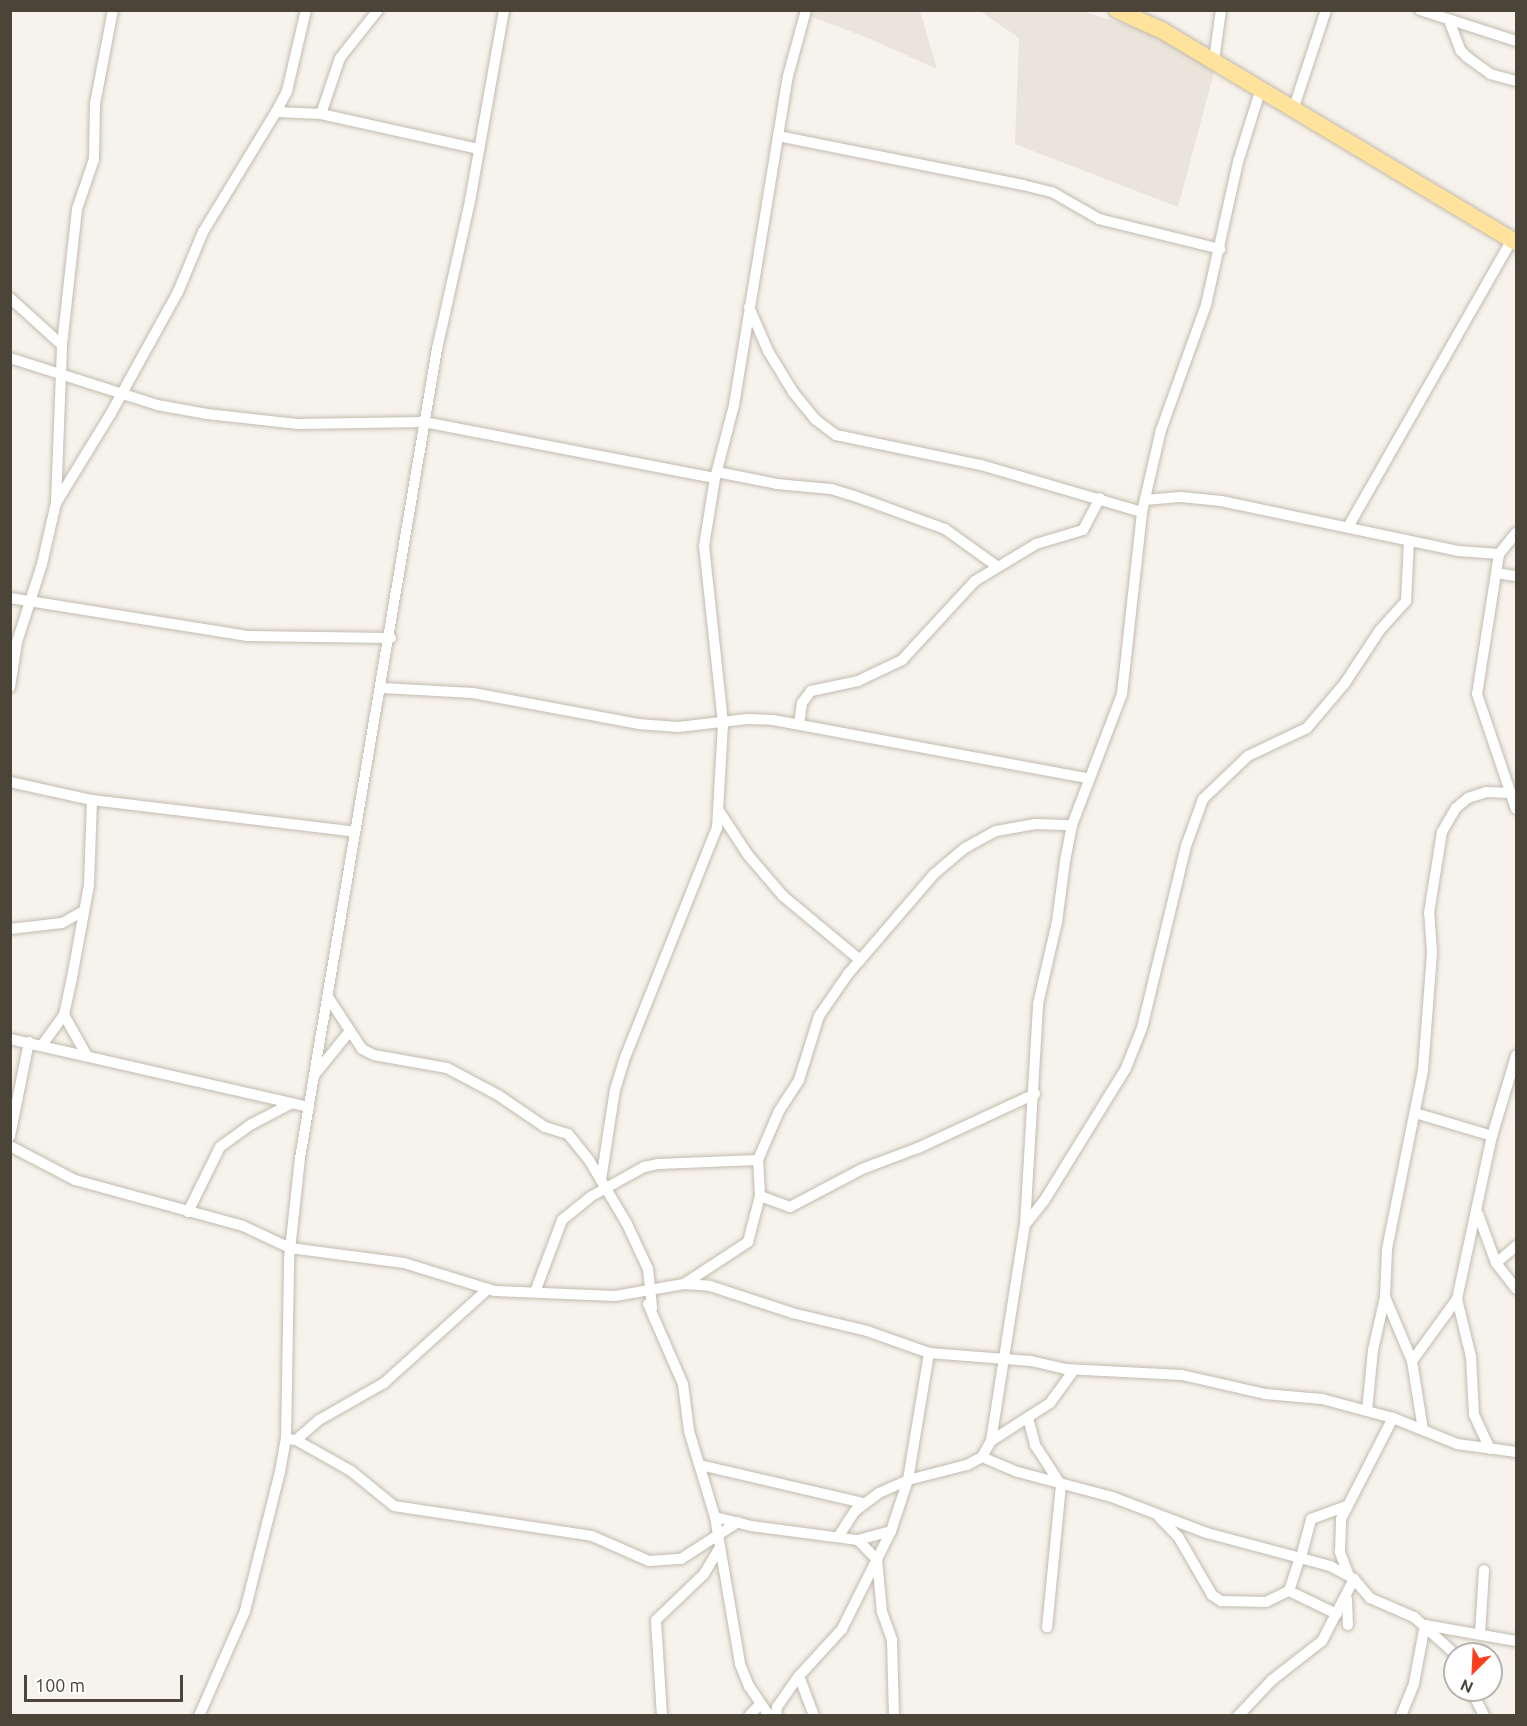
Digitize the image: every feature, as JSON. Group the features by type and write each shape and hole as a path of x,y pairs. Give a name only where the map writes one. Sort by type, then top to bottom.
{"main road":[{"path":"1117,10 1163,31 1214,60 1514,240"}],"street":[{"path":"10,687 14,644 42,564 56,503 60,372 77,209 94,159 95,104 113,10"},
{"path":"56,503 122,393 178,292 203,232 287,91 306,10"},
{"path":"321,114 340,58 378,10"},
{"path":"199,1716 245,1611 291,1439 290,1248 309,1107 391,638 424,422 479,149 504,10"},
{"path":"604,1184 615,1090 667,960 696,872 717,828 723,723 704,546 716,475 734,405 788,76 806,10"},
{"path":"1214,60 1221,10"},
{"path":"1294,107 1326,10"},
{"path":"1420,10 1450,23 1516,41"},
{"path":"1450,23 1461,51 1467,57 1490,74 1516,81"},
{"path":"982,1457 991,1441 1007,1359 1025,1225 1025,1177 1035,1094 1038,1004 1057,922 1072,825 1122,694 1142,512 1161,430 1206,305 1238,162 1261,88"},
{"path":"276,112 321,114 479,149"},
{"path":"778,136 868,152 1052,192 1098,219 1220,249"},
{"path":"1348,527 1514,240"},
{"path":"10,298 62,345"},
{"path":"749,307 768,351 794,392 816,420 836,435 981,465 1142,512"},
{"path":"10,358 60,372 72,380 207,414 298,424 424,422 716,475 831,489 945,529 998,567"},
{"path":"1145,500 1181,497 1221,501 1409,541 1499,554"},
{"path":"799,724 802,704 811,691 858,681 902,660 975,581 1036,544 1083,530 1100,498"},
{"path":"1516,533 1499,554 1482,645 1477,694 1516,809"},
{"path":"1025,1225 1044,1201 1126,1068 1142,1028 1186,846 1203,799 1248,756 1307,728 1345,683 1380,630 1406,600 1409,541"},
{"path":"1496,573 1516,576"},
{"path":"10,598 29,599 246,636 391,638"},
{"path":"382,688 473,693 638,724 678,727 748,719 799,724 1090,779"},
{"path":"10,783 92,800 356,832"},
{"path":"1368,1411 1372,1350 1385,1297 1388,1249 1415,1113 1428,1023 1429,914 1442,832 1456,808 1468,798 1486,792 1512,793"},
{"path":"42,1045 64,1015 84,911 92,800"},
{"path":"719,811 748,855 783,896 860,960"},
{"path":"10,1146 75,1180 122,1190 266,1234 290,1248 404,1263 488,1289 639,1294 684,1284 747,1244 760,1196 758,1160 779,1111 799,1080 819,1016 860,960 934,874 982,837 1034,824 1072,825"},
{"path":"10,929 62,923 84,911"},
{"path":"328,997 349,1032 362,1048 374,1054 447,1068 498,1095 545,1127 568,1134 604,1184 627,1224 653,1291 652,1308"},
{"path":"64,1015 87,1056"},
{"path":"315,1074 349,1032"},
{"path":"10,1039 309,1107"},
{"path":"10,1136 29,1042"},
{"path":"1412,1361 1457,1299 1478,1214 1492,1136 1516,1056"},
{"path":"760,1196 790,1207 862,1169 918,1148 1035,1094"},
{"path":"188,1212 220,1147 252,1124 292,1102"},
{"path":"1415,1113 1492,1136"},
{"path":"535,1292 562,1220 574,1207 604,1184 644,1167 658,1164 758,1160"},
{"path":"1478,1214 1496,1263 1516,1289"},
{"path":"1496,1263 1516,1246"},
{"path":"684,1284 741,1293 792,1313 867,1331 929,1353 1007,1359 1074,1370 1182,1375 1368,1411 1393,1418 1457,1444 1516,1452"},
{"path":"291,1439 319,1420 384,1383 488,1289"},
{"path":"639,1294 652,1308 683,1384 689,1431 715,1516 740,1664 770,1711"},
{"path":"1385,1297 1412,1361 1423,1430"},
{"path":"1457,1299 1471,1357 1474,1414 1490,1449"},
{"path":"749,1716 770,1711 798,1676 842,1629 877,1560 891,1531 908,1480 929,1353"},
{"path":"991,1441 1050,1403 1074,1370"},
{"path":"1028,1418 1035,1445 1061,1485 1047,1627"},
{"path":"1393,1418 1340,1524 1342,1562 1352,1578 1370,1598 1425,1625 1516,1641"},
{"path":"291,1439 351,1471 400,1508 592,1536 638,1558 659,1562 681,1559 719,1542"},
{"path":"838,1537 863,1503 908,1480 982,1457 1061,1485 1112,1497 1157,1515 1330,1566 1352,1578"},
{"path":"700,1465 863,1503"},
{"path":"1289,1592 1311,1519 1347,1506"},
{"path":"1332,1510 1340,1524"},
{"path":"1157,1515 1179,1538 1215,1598 1266,1602 1289,1592 1338,1612 1348,1625 1347,1599 1352,1578"},
{"path":"715,1516 738,1522 858,1540 891,1531"},
{"path":"662,1716 656,1620 704,1574 719,1542 738,1522"},
{"path":"858,1540 877,1560 882,1612 892,1640 894,1716"},
{"path":"1330,1566 1342,1562"},
{"path":"1479,1634 1484,1570"},
{"path":"1238,1716 1272,1680 1312,1652 1347,1599"},
{"path":"1425,1625 1443,1642"},
{"path":"1401,1716 1414,1683 1425,1625"},
{"path":"798,1676 814,1716"},
{"path":"1477,1702 1484,1716"}],"shaded area":[{"path":"797,11 920,11 937,69 868,38"},
{"path":"980,11 1082,11 1219,54 1178,207 1015,144 1019,38"}]}
